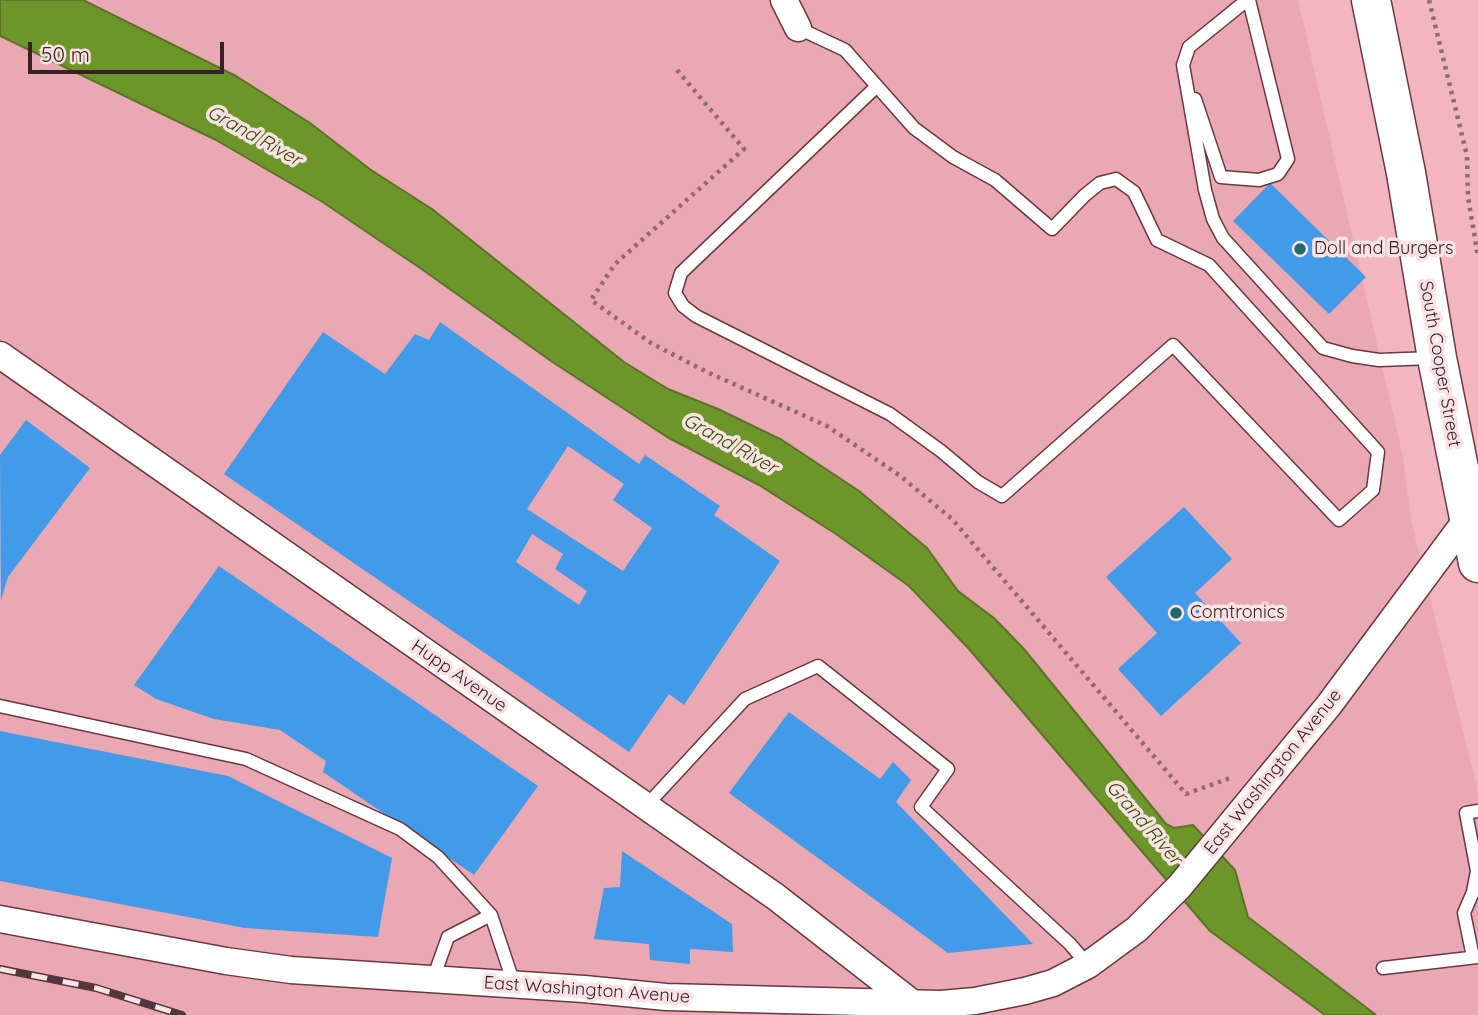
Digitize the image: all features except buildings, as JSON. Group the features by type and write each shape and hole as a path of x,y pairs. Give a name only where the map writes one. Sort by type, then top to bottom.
{"main road":[{"name":"South Cooper Street","path":"1371,0 1478,563"}],"street":[{"path":"784,0 798,28"},
{"name":"Hupp Avenue","path":"0,355 776,897 912,1003"},
{"name":"East Washington Avenue","path":"0,919 226,961 291,970 666,997 912,1003 981,1008 1002,997 1053,983 1088,965 1115,946 1163,904 1222,838 1329,705 1468,518"}],"lane":[{"path":"1183,65 1221,177 1259,180 1278,174 1288,159 1248,0 1189,47 1183,65 1205,190 1213,219 1223,238 1323,348 1379,360 1437,358"},
{"path":"798,28 845,50 914,128 953,157 995,180 1052,229 1100,183 1116,179 1134,192 1157,240 1209,265 1378,452 1373,490 1339,520 1173,345 1002,496 978,482 890,414 696,316 683,306 675,293 681,273 876,87"},
{"path":"646,806 746,699 818,666 948,769 921,807 1070,944 1088,965"},
{"path":"0,706 246,759 400,830 438,857 491,915 514,985"},
{"path":"1383,968 1475,957 1465,913 1477,871 1466,813 1478,811"},
{"path":"433,979 448,937 491,915"}],"path":[{"path":"1429,0 1467,156 1468,197 1478,257"},
{"path":"677,69 744,149 615,264 591,300 651,343 827,426 899,475 952,519 1186,794 1230,778"}],"shaded area":[{"path":"0,0 1298,0 1403,457 1411,520 1478,792 1478,1015 0,1015"}],"water":[{"name":"Grand River","path":"0,0 83,0 236,76 310,123 371,170 432,209 624,362 668,389 718,409 782,440 859,491 927,548 958,591 994,618 1024,649 1166,824 1174,828 1193,825 1235,870 1248,917 1376,1015 1325,1015 1210,931 969,649 909,586 836,534 759,485 667,437 551,361 321,201 216,140 0,36"}],"railway":[{"path":"0,969 96,988 182,1015"}],"place":[{"name":"Doll and Burgers","path":"1300,249"},
{"name":"Comtronics","path":"1176,613"}]}
